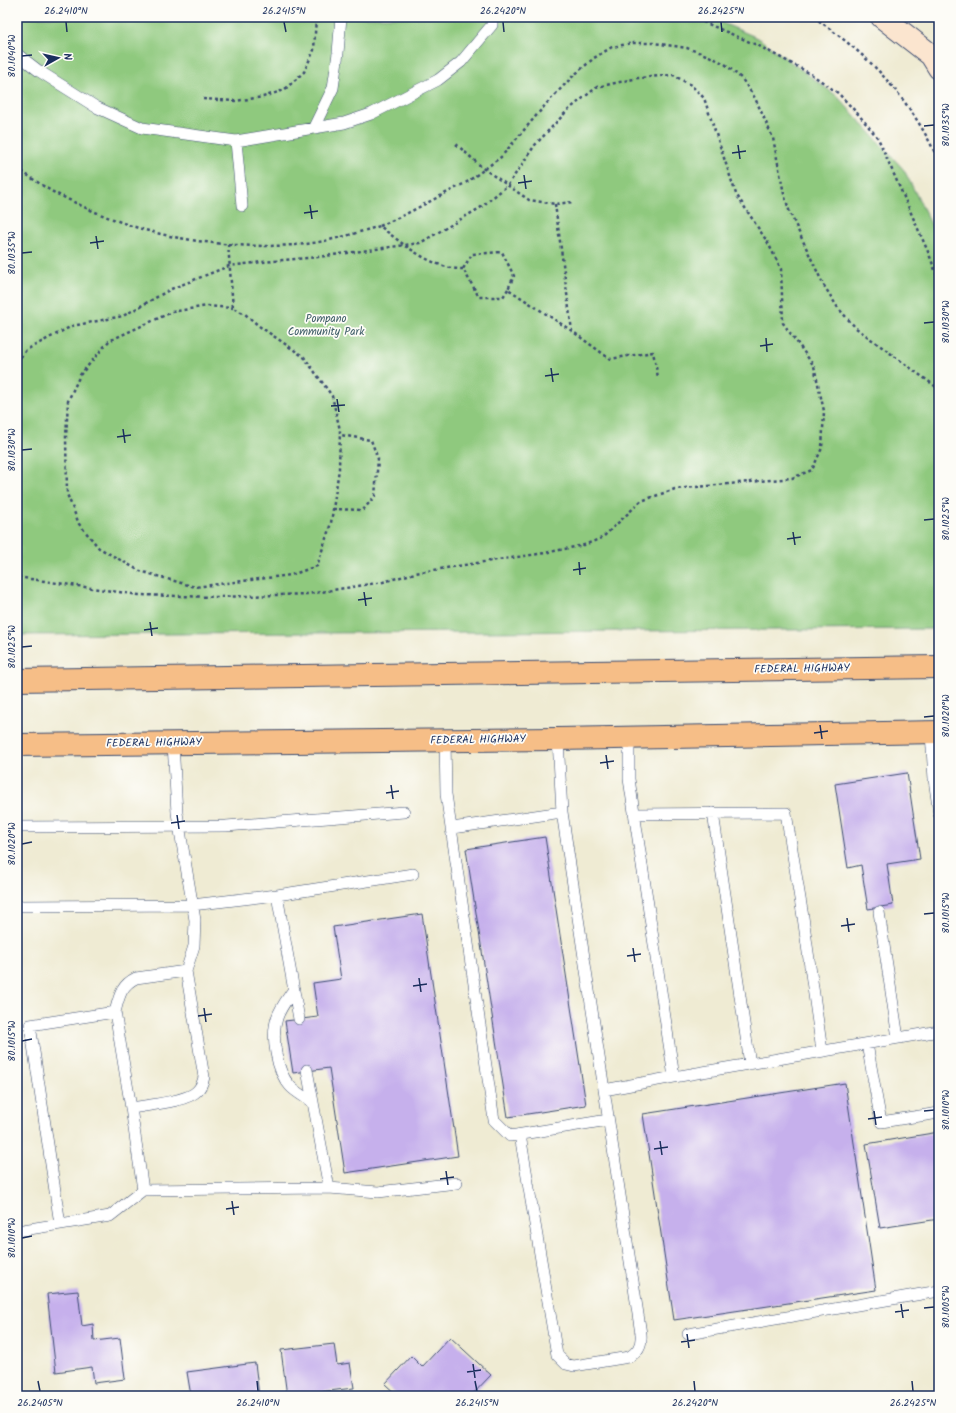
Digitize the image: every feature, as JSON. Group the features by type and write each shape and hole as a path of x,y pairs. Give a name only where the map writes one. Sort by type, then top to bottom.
{"main road":[{"name":"FEDERAL HIGHWAY","path":"17,680 939,667"},
{"name":"FEDERAL HIGHWAY","path":"17,745 935,733"}],"street":[{"path":"882,17 931,55 938,64"}],"lane":[{"path":"314,127 333,88 341,17"},
{"path":"17,54 39,71 96,107 142,128 236,141 344,123 372,114 438,80 461,62 492,25 492,17"},
{"path":"236,141 242,206"},
{"path":"935,733 934,779 939,814"},
{"path":"628,737 629,779 674,1077"},
{"path":"520,1135 557,1355 566,1364 574,1366 622,1358 635,1354 642,1342 562,812 558,738"},
{"path":"445,740 446,794 494,1120 510,1136 608,1120"},
{"path":"131,1108 188,1097 197,1091 202,1084 204,1077 186,970 194,946 195,920 177,813 173,743"},
{"path":"17,827 226,826 404,812"},
{"path":"452,828 562,812"},
{"path":"713,813 750,1064"},
{"path":"634,814 786,813 803,916 822,1051"},
{"path":"17,906 192,905 277,895 413,874"},
{"path":"277,895 299,1019"},
{"path":"879,912 898,1038"},
{"path":"143,1190 115,1012 119,995 123,987 129,981 136,978 186,970"},
{"path":"294,989 277,1017 274,1029 276,1054 280,1071 290,1086 312,1102"},
{"path":"60,1224 30,1025 115,1012"},
{"path":"604,1090 939,1031"},
{"path":"867,1044 880,1122 939,1113"},
{"path":"307,1070 329,1188"},
{"path":"17,1231 110,1216 143,1190 329,1188 378,1192 458,1183"},
{"path":"688,1334 939,1291"}],"path":[{"path":"203,99 235,100 263,97 284,90 304,72 314,50 316,17"},
{"path":"692,17 759,46 811,74 838,93 858,114 878,138 929,254 939,281"},
{"path":"814,17 845,40 884,76 907,106 933,148 939,162"},
{"path":"17,168 54,192 113,220 167,236 202,242 228,244 268,246 307,244 380,226 467,182 501,156 547,103 572,77 594,58 612,47 633,43 654,43 687,48 725,64 742,79 755,98 773,138 784,194 790,213 822,284 838,308 856,328 939,389"},
{"path":"17,362 26,350 72,326 122,316 171,289 230,266 318,257 420,243 480,208 508,185 540,140 567,111 597,88 638,78 674,75 691,85 704,98 736,194 768,243 781,269 783,323 814,366 824,411 822,448 812,470 792,478 675,489 641,501 602,538 584,546 477,563 416,574 383,582 308,594 217,597 139,595 17,577"},
{"path":"456,144 484,169 530,200 555,204 573,202"},
{"path":"555,204 572,331"},
{"path":"380,226 404,245 440,265 452,269 463,269"},
{"path":"228,244 233,308"},
{"path":"502,252 514,276 503,297 479,297 463,269 472,254 502,252"},
{"path":"508,289 572,331 610,360 653,352 658,377"},
{"path":"207,306 233,308 245,314 259,326 304,357 332,396 340,430 339,469 331,523 317,566 291,575 195,587 140,571 99,548 79,524 67,494 66,437 68,401 80,375 108,341 172,312 207,306"},
{"path":"333,509 363,510 375,496 378,459 371,440 340,435"}],"green space":[{"name":"Pompano Community Park","path":"17,17 708,17 758,38 837,96 904,170 939,240 939,629 17,635"}],"building":[{"path":"907,773 920,859 887,864 893,905 868,909 861,865 848,868 835,784"},
{"path":"545,837 586,1105 508,1117 466,849"},
{"path":"422,914 458,1156 345,1173 329,1068 293,1073 285,1021 318,1017 313,983 341,979 333,927"},
{"path":"845,1083 876,1290 674,1320 643,1114"},
{"path":"939,1132 939,1219 880,1228 866,1144"},
{"path":"78,1291 82,1326 93,1324 94,1341 120,1338 125,1379 94,1383 92,1367 56,1372 47,1294"},
{"path":"450,1337 491,1375 471,1396 398,1396 385,1384 411,1356 422,1367"},
{"path":"334,1344 337,1365 350,1363 354,1388 287,1396 281,1350"},
{"path":"255,1363 259,1396 191,1396 187,1372"}]}
